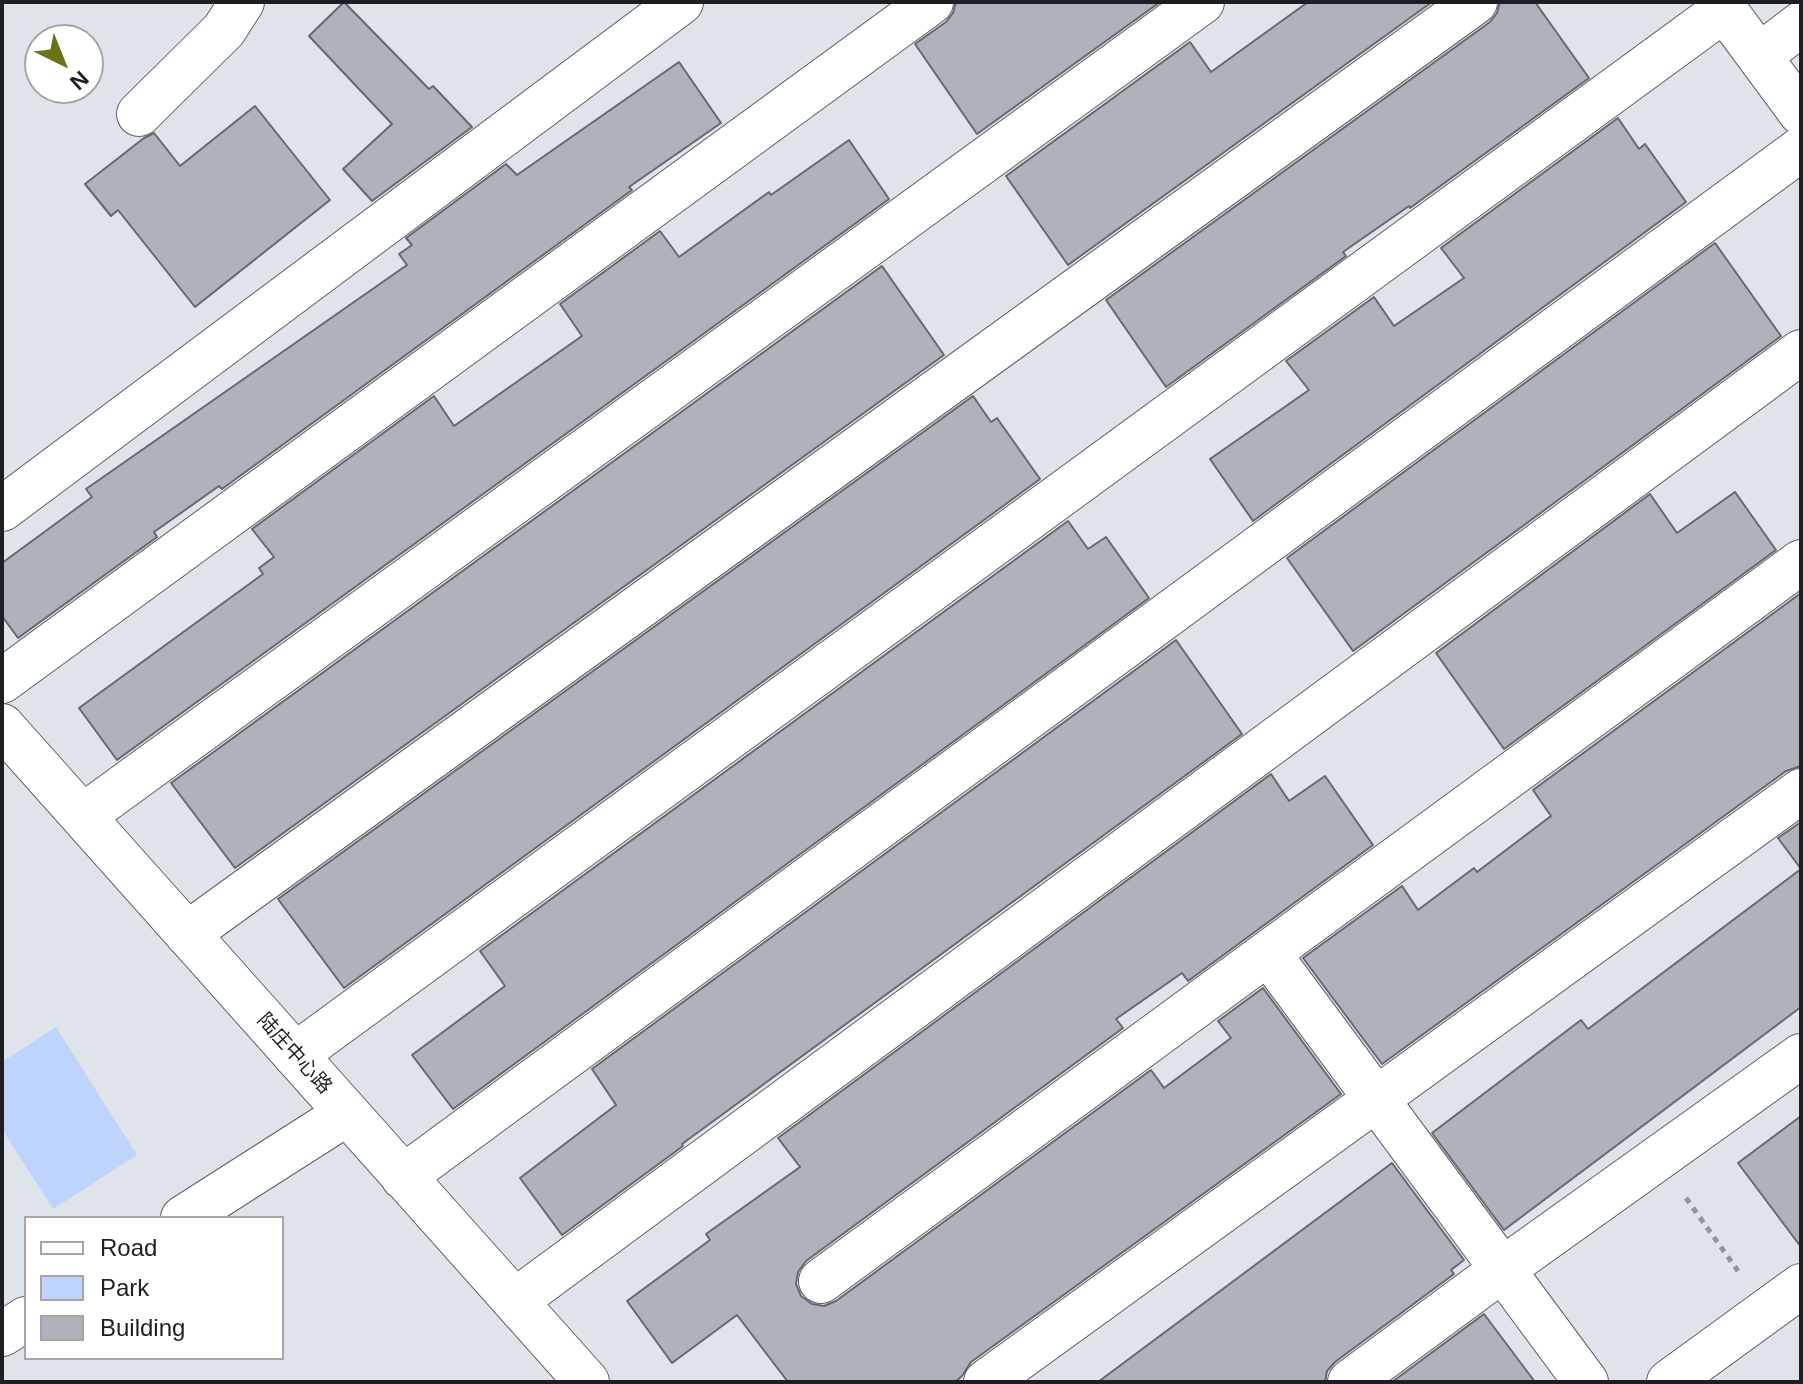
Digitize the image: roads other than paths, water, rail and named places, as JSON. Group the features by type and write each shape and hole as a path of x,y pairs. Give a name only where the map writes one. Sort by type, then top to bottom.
{"street":[{"path":"139,114 224,30 242,2"},
{"path":"2,509 681,2"},
{"path":"2,681 931,2"},
{"path":"83,816 1202,2"},
{"path":"187,934 1475,2"},
{"path":"295,1055 1722,6 1801,113"},
{"path":"1759,56 1801,24"},
{"path":"403,1177 1801,149"},
{"path":"515,1301 1801,352"},
{"path":"821,1281 1801,562"},
{"name":"陆庄中心路","path":"2,726 587,1382"},
{"path":"986,1382 1801,791"},
{"path":"1268,953 1586,1382"},
{"path":"1350,1382 1801,1056"},
{"path":"186,1216 346,1114"},
{"path":"1669,1382 1784,1298"},
{"path":"2,1334 24,1320"}]}
